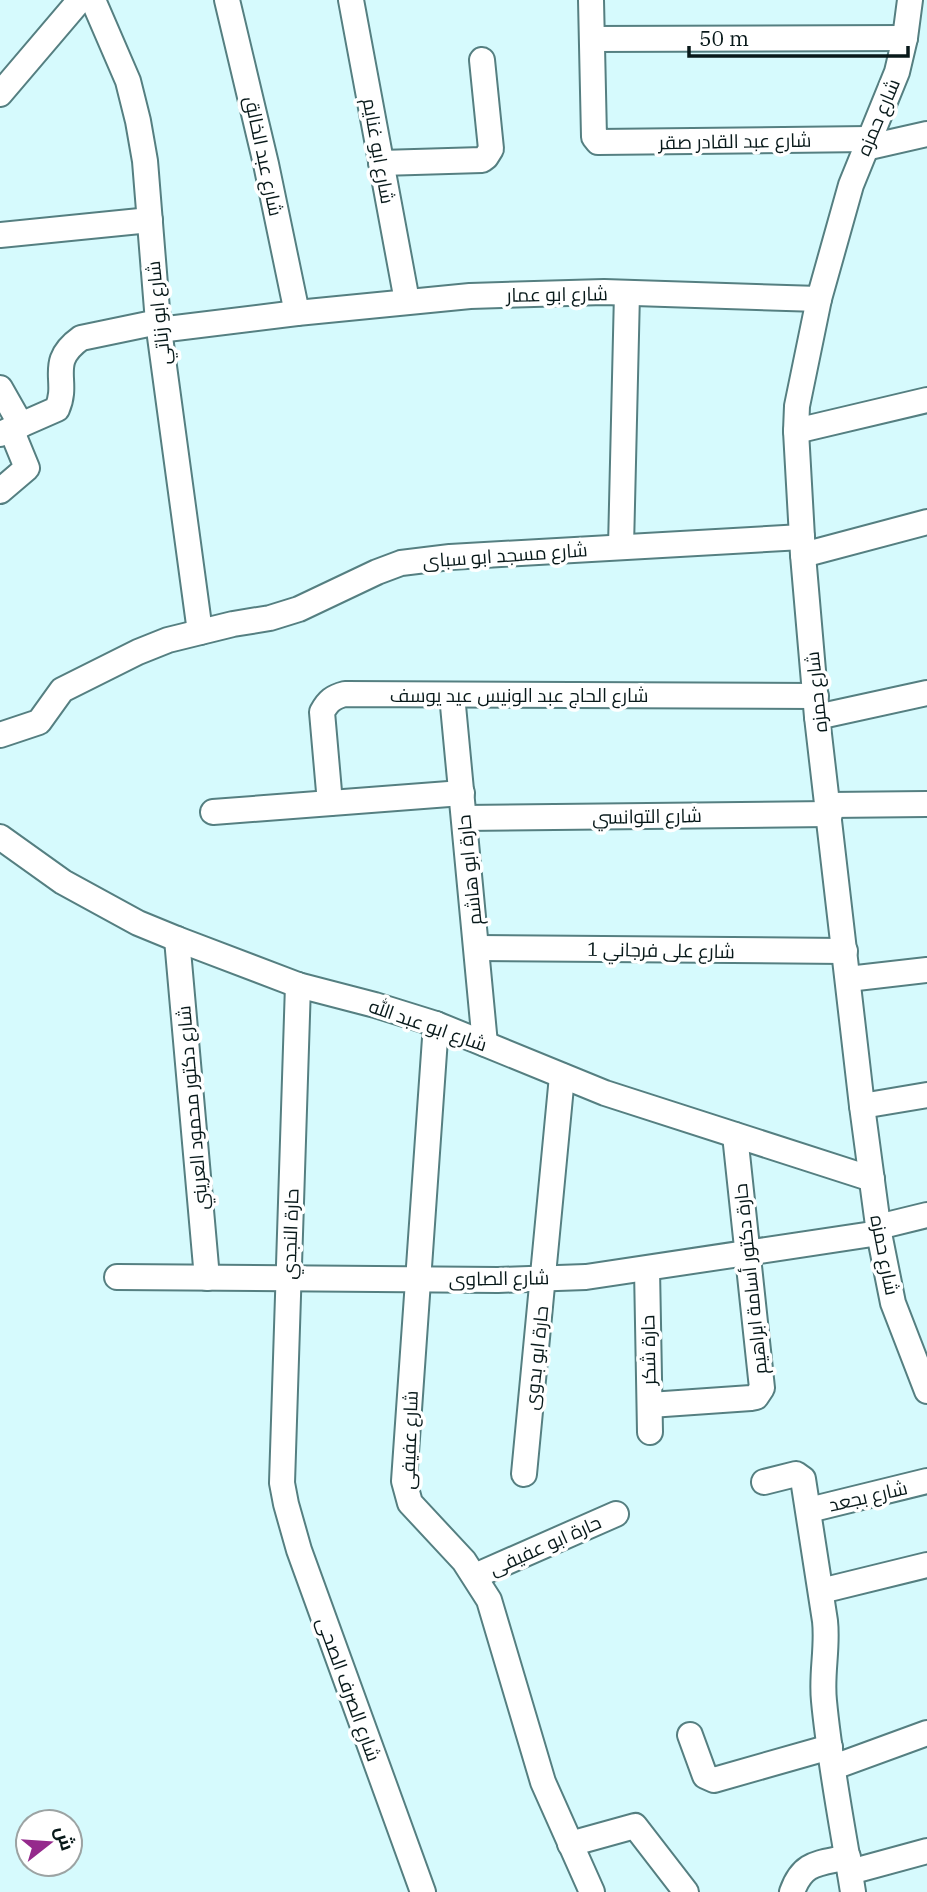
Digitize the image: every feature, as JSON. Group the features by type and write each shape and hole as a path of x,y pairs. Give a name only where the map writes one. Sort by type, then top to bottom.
{"street":[{"name":"شارع ابو زناتي","path":"93,0 128,81 145,161 158,326 200,632"},
{"name":"شارع عبد الخالق","path":"228,0 267,164 297,313"},
{"name":"شارع ابو غنايم","path":"351,0 407,301"},
{"path":"591,0 592,39 912,46"},
{"name":"شارع حمزه","path":"910,0 912,46 867,144 845,204 819,299 797,406 796,432 802,546 816,707 878,1230 886,1276 917,1339 927,1391"},
{"path":"0,93 69,6"},
{"name":"شارع عبد القادر صقر","path":"592,39 594,137 601,142 867,144 927,134"},
{"path":"381,163 482,160 486,157 491,149 482,60"},
{"path":"0,235 150,220"},
{"path":"621,547 627,293"},
{"name":"شارع ابو عمار","path":"11,429 57,409 60,402 60,369 63,356 70,345 81,338 158,326 470,296 627,293 819,299"},
{"path":"0,388 11,429 27,468 0,491"},
{"path":"796,432 927,400"},
{"name":"شارع مسجد ابو سباى","path":"0,735 39,722 57,695 67,687 138,652 168,640 299,609 401,563 450,556 621,547 802,546 927,522"},
{"name":"شارع الحاج عبد الونيس عيد يوسف","path":"330,803 322,712 335,696 345,694 816,707 927,693"},
{"name":"حارة ابو هاشم","path":"452,695 485,1044"},
{"path":"213,812 462,793"},
{"name":"شارع التوانسي","path":"464,818 829,810 927,804"},
{"name":"شارع ابو عبد الله","path":"0,837 84,894 138,923 177,939 298,985 436,1024 605,1093 872,1179"},
{"name":"شارع دكتور محمود العريني","path":"177,939 207,1278"},
{"name":"شارع على فرجاني 1","path":"477,948 845,951"},
{"path":"848,979 927,970"},
{"name":"حارة النجدي","path":"282,1483 298,985"},
{"name":"شارع عفيفى","path":"436,1024 405,1492 417,1512 464,1561 489,1600 543,1782 592,1892"},
{"name":"حارة ابو بدوى","path":"524,1474 562,1076"},
{"path":"862,1106 927,1095"},
{"name":"حارة دكتور أسامة ابراهيم","path":"650,1405 751,1398 760,1393 762,1388 735,1135"},
{"name":"شارع الصاوى","path":"117,1277 586,1277 747,1254 878,1230 927,1215"},
{"name":"حارة شكر","path":"647,1269 650,1432"},
{"path":"764,1482 792,1475 803,1479 827,1634 822,1681 850,1874"},
{"name":"شارع بجعد","path":"809,1510 927,1481"},
{"name":"شارع الصرف الصحى","path":"282,1483 299,1550 423,1892"},
{"name":"حارة ابو عفيفى","path":"474,1576 616,1514"},
{"path":"821,1591 927,1565"},
{"path":"690,1735 705,1776 714,1780 832,1757 927,1734"},
{"path":"570,1844 635,1826 686,1892"},
{"path":"792,1892 798,1876 805,1869 850,1874 927,1851"}]}
